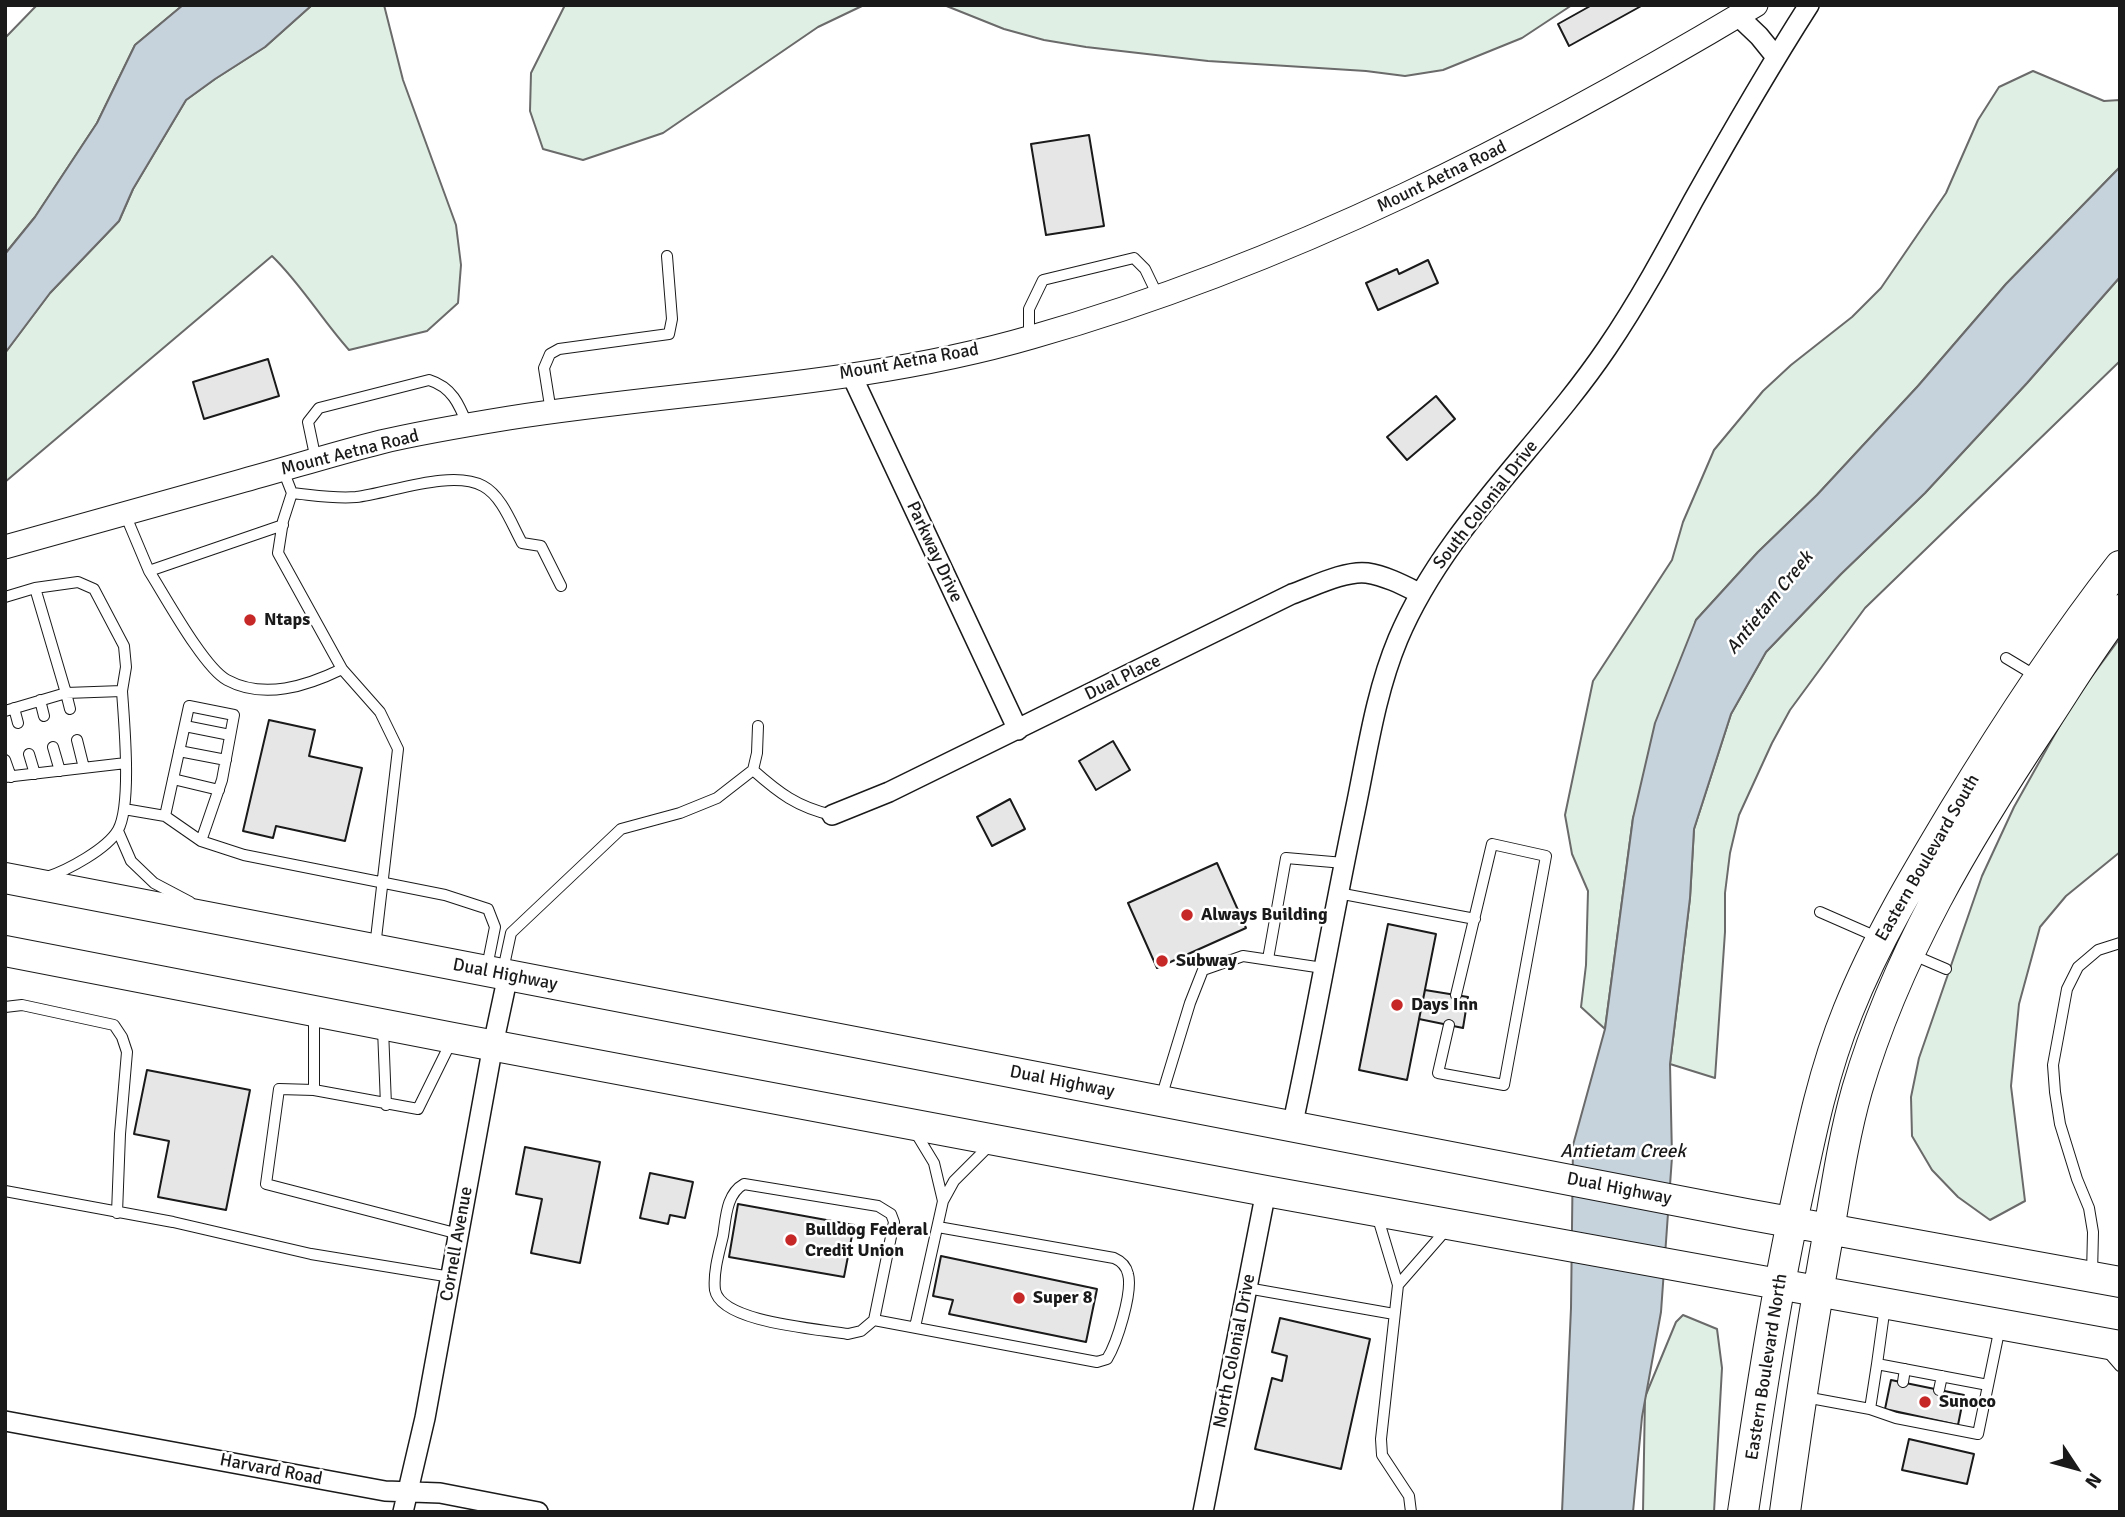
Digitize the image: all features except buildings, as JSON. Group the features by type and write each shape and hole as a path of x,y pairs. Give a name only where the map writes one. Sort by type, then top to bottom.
{"main road":[{"name":"Eastern Boulevard South","path":"1829,1228 1857,1091 1878,1025 1956,863 2058,689 2088,607 2120,566"},
{"name":"Eastern Boulevard South","path":"1792,1222 1826,1074 1848,1012 1899,903 1984,762 2058,689 2120,610"},
{"name":"Dual Highway","path":"16,880 1746,1214 2106,1280"},
{"path":"5,951 1266,1191 2110,1345"},
{"name":"Eastern Boulevard North","path":"1743,1512 1792,1222"},
{"path":"1785,1512 1829,1228"}],"street":[{"name":"South Colonial Drive","path":"1292,1127 1380,690 1397,641 1419,593 1467,523 1573,396 1608,347 1642,293 1776,57 1809,5"},
{"path":"1747,11 1759,36 1776,57"},
{"name":"Mount Aetna Road","path":"5,547 384,441 551,413 850,374 945,358 1029,338 1230,271 1339,225 1491,154 1583,106 1747,11"},
{"name":"Parkway Drive","path":"850,374 1018,730"},
{"name":"Dual Place","path":"831,816 889,792 1018,730 1292,594 1364,572 1389,579 1419,593"},
{"name":"Cornell Avenue","path":"403,1512 451,1277 493,1045 499,973"},
{"name":"North Colonial Drive","path":"1203,1512 1266,1191"},
{"name":"Harvard Road","path":"5,1421 384,1492 440,1493 538,1512"}],"lane":[{"path":"551,413 544,368 550,354 559,349 669,334 672,319 667,256"},
{"path":"1029,338 1029,309 1043,280 1134,258 1145,269 1158,297"},
{"path":"316,460 308,422 319,408 429,380 442,384 452,393 468,426"},
{"path":"283,470 292,493 278,553 342,669 380,712 398,749 375,949"},
{"path":"292,493 355,497 445,480 483,486 497,498 522,543 541,546 561,586"},
{"path":"125,514 149,570 209,665 227,680 267,691 310,684 342,669"},
{"path":"149,570 283,525"},
{"path":"5,597 36,588 78,582 94,589 124,646 126,667 122,691 126,763 124,809 118,831 95,852 67,870 16,880"},
{"path":"36,588 69,709"},
{"path":"2006,658 2058,689"},
{"path":"19,723 9,709 66,693 122,691"},
{"path":"40,701 44,716"},
{"path":"165,816 189,706 234,715 219,790 201,841"},
{"path":"185,726 230,735"},
{"path":"499,973 511,933 621,829 680,813 717,798 753,770 758,726"},
{"path":"77,740 83,768"},
{"path":"53,747 60,771"},
{"path":"179,751 226,760"},
{"path":"29,754 35,774"},
{"path":"5,760 8,777 126,763"},
{"path":"753,770 785,797 813,811 831,816"},
{"path":"173,779 219,790"},
{"path":"124,809 165,816 201,841 244,855 445,895 488,909 495,927 499,973"},
{"path":"118,831 131,861 154,883 183,899 246,924"},
{"path":"1449,1025 1438,1073 1504,1085 1546,856 1492,844 1456,995"},
{"path":"1268,960 1286,858 1344,863"},
{"path":"1338,893 1475,919"},
{"path":"1820,912 1881,939"},
{"path":"2106,1280 2089,1208 2060,1124 2054,1092 2053,1065 2067,989 2078,967 2098,950 2120,943"},
{"path":"1910,954 1946,969"},
{"path":"1160,1101 1203,970 1243,956 1323,968"},
{"path":"5,1007 22,1005 114,1025 122,1037 127,1052 127,1064 120,1134 117,1213"},
{"path":"314,1011 314,1090"},
{"path":"383,1025 386,1105"},
{"path":"453,1038 418,1110 314,1090 279,1089 265,1184 458,1234"},
{"path":"911,1124 934,1163 943,1201"},
{"path":"915,1327 943,1201 954,1181 995,1140"},
{"path":"874,1320 894,1222 891,1214 878,1206 744,1184 731,1196 717,1262 715,1289 723,1303 750,1318 848,1334 861,1331 874,1320 1097,1362 1107,1359 1120,1330 1130,1284 1128,1273 1121,1262 1114,1258 937,1227"},
{"path":"5,1191 173,1223 311,1254 451,1277"},
{"path":"1376,1211 1398,1285 1381,1439 1382,1455 1409,1496 1410,1512"},
{"path":"1398,1285 1450,1224"},
{"path":"1247,1287 1394,1314"},
{"path":"1870,1409 1885,1305"},
{"path":"1801,1396 1978,1434 2000,1325"},
{"path":"2110,1345 2120,1366"},
{"path":"1877,1364 1988,1385"},
{"path":"1903,1382 1905,1369"},
{"path":"1939,1390 1942,1376"}],"green space":[{"path":"37,5 183,5 135,45 97,123 35,217 5,254 5,38"},
{"path":"312,5 384,5 403,80 456,225 461,265 458,303 427,331 349,350 272,256 5,482 5,353 50,293 119,221 133,189 186,100 265,47"},
{"path":"565,5 864,5 818,27 663,133 583,160 543,149 530,111 531,73"},
{"path":"944,5 1572,5 1522,38 1443,70 1405,76 1208,61 1086,47 1044,40 1004,29"},
{"path":"2033,71 2104,101 2120,100 2120,167 2006,284 1918,386 1696,620 1633,818 1605,1029 1581,1007 1586,965 1588,891 1572,854 1565,815 1593,681 1672,560 1683,522 1714,450 1763,391 1852,317 1881,288 1946,193 1978,120 1999,87"},
{"path":"2120,277 2120,361 1865,608 1790,710 1739,815 1730,853 1725,893 1725,932 1715,1078 1670,1064 1690,898 1694,829 1731,714 1766,652 1841,574 1925,493"},
{"path":"2120,638 2120,852 2066,896 2040,927 2019,1004 2011,1086 2025,1201 1990,1220 1958,1197 1932,1170 1912,1136 1911,1097 1919,1058 1982,876 2014,807 2073,702"},
{"path":"1683,1315 1717,1329 1722,1368 1714,1512 1643,1512 1645,1397 1676,1322"}],"water":[{"path":"183,5 312,5 265,47 186,100 133,189 119,221 50,293 5,353 5,254 35,217 97,123 135,45"},
{"name":"Antietam Creek","path":"2120,167 2120,277 1925,493 1841,574 1766,652 1731,714 1694,829 1690,898 1670,1064 1672,1157 1661,1312 1642,1417 1633,1512 1562,1512 1571,1308 1573,1145 1605,1029 1633,818 1655,723 1696,620 1918,386 2006,284"}],"place":[{"name":"Ntaps","path":"250,620"},
{"name":"Always Building","path":"1187,915"},
{"name":"Subway","path":"1162,961"},
{"name":"Days Inn","path":"1397,1005"},
{"name":"Bulldog Federal Credit Union","path":"791,1240"},
{"name":"Super 8","path":"1019,1298"},
{"name":"Sunoco","path":"1925,1402"}]}
